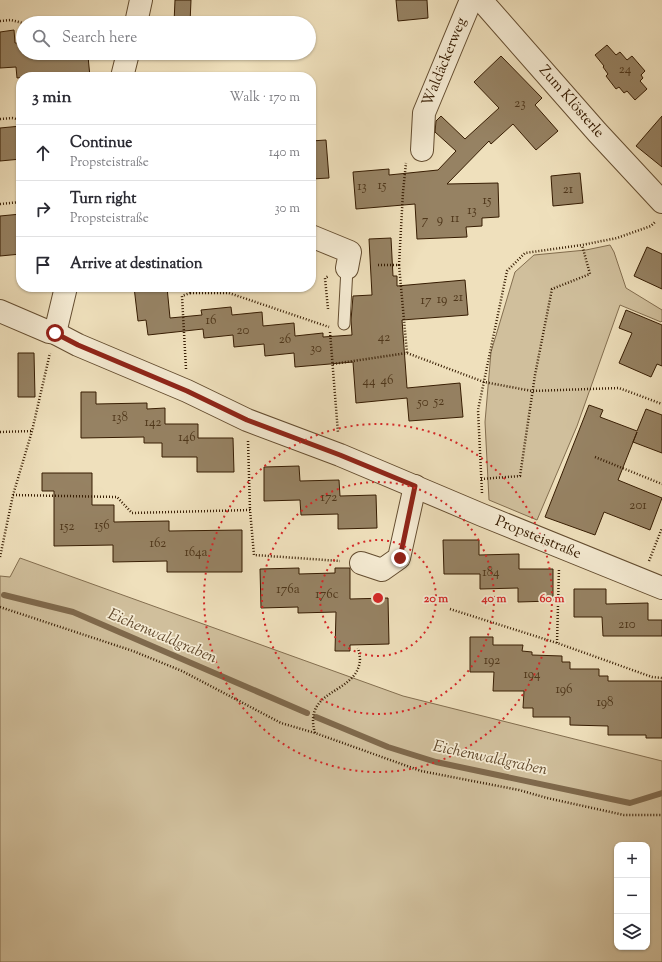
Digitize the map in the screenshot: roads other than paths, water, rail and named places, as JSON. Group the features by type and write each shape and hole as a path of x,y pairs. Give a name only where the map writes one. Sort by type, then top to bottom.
{"street":[{"path":"138,16 141,0"},
{"name":"Waldäckerweg","path":"422,150 424,113 471,0"},
{"name":"Zum Klösterle","path":"481,0 597,132 659,211"},
{"path":"123,72 126,60"},
{"path":"316,238 350,252 347,268"},
{"path":"55,333 65,292"},
{"name":"Propsteistraße","path":"0,311 49,332 55,333 78,345 187,391 247,420 340,455 482,515 662,588"},
{"path":"361,563 382,570 400,558 415,486"}],"lane":[{"path":"344,324 347,268"}],"waterway":[{"name":"Eichenwaldgraben","path":"4,595 73,612 307,713"},
{"name":"Eichenwaldgraben","path":"316,717 388,747 436,762 630,803 662,793"}]}
